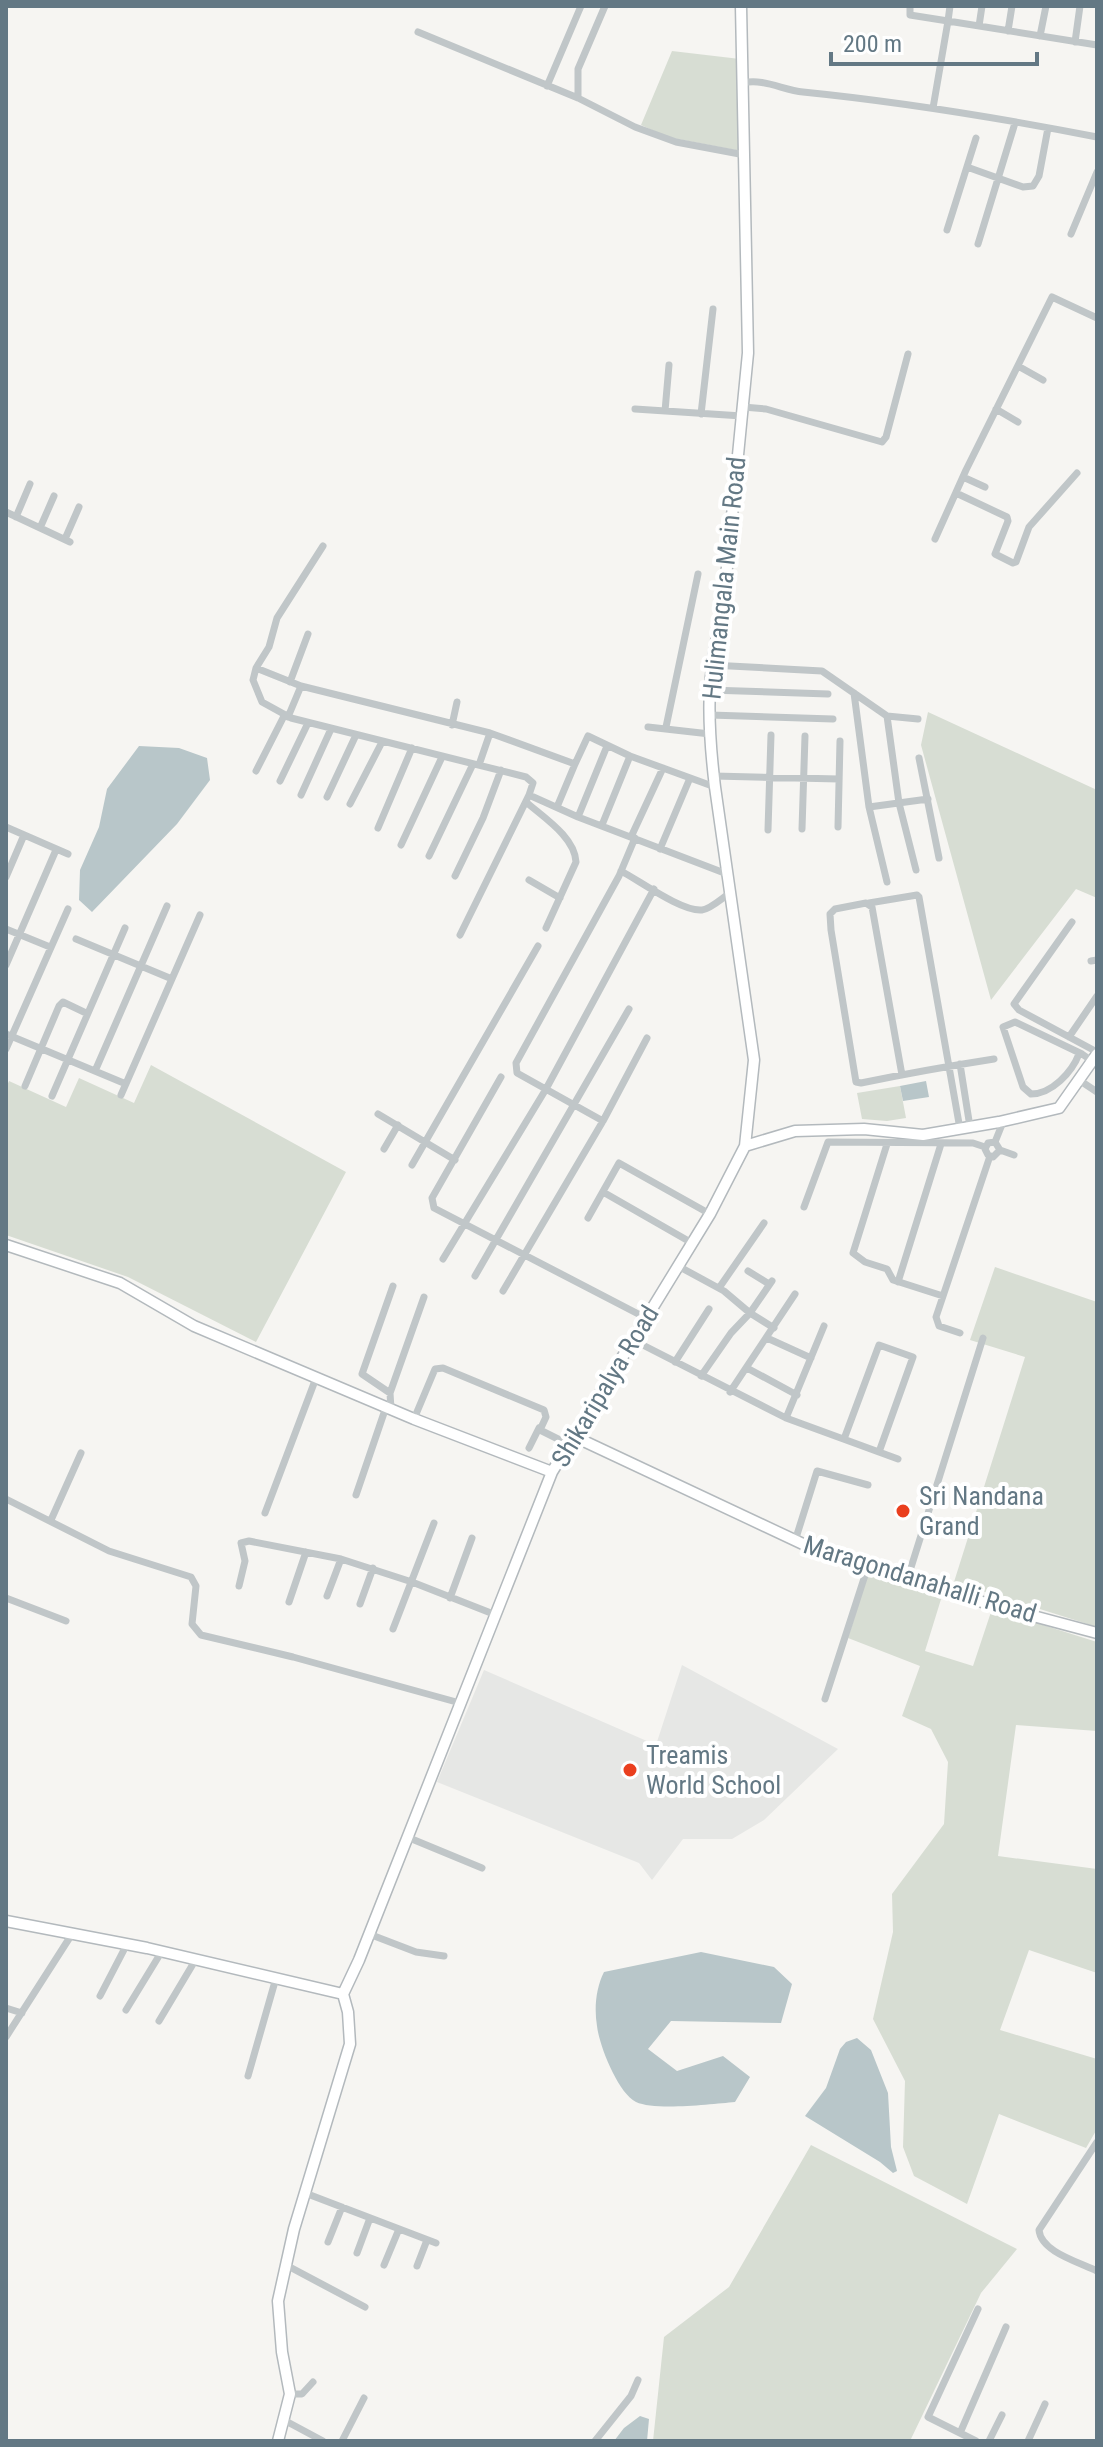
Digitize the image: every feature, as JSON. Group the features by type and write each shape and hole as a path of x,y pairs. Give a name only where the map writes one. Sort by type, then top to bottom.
{"street":[{"path":"547,86 581,6"},
{"path":"578,98 578,69 605,6"},
{"name":"Hulimangala Main Road","path":"741,6 748,353 722,618 711,665 709,690 714,781 754,1060 745,1146"},
{"path":"910,6 910,15 1097,45"},
{"path":"933,108 950,6"},
{"path":"979,26 982,6"},
{"path":"1008,31 1012,6"},
{"path":"1040,36 1046,6"},
{"path":"1075,42 1080,6"},
{"path":"418,32 578,98 635,127 676,142 745,155"},
{"path":"743,83 753,81 801,92 933,108 1097,137"},
{"path":"978,244 1015,123"},
{"path":"967,167 1023,187 1033,186 1039,176 1048,128"},
{"path":"947,230 976,138"},
{"path":"1071,234 1094,189 1097,172"},
{"path":"935,539 1052,297 1097,318"},
{"path":"701,414 713,309"},
{"path":"635,409 701,414 766,409 882,442 886,437 908,354"},
{"path":"665,411 669,365"},
{"path":"1018,366 1043,380"},
{"path":"996,409 1018,422"},
{"path":"956,493 1007,517 995,554 1013,563 1029,527 1077,473"},
{"path":"963,477 985,487"},
{"path":"16,517 30,484"},
{"path":"40,528 54,496"},
{"path":"6,512 68,540 79,507"},
{"path":"323,546 277,618 269,647 256,668 253,680 262,702 286,716 308,723 501,770 533,783 460,935"},
{"path":"666,727 698,574"},
{"path":"290,682 308,634"},
{"path":"711,665 822,671 887,716 918,719"},
{"path":"256,668 301,686 490,733 575,764"},
{"path":"256,771 301,686"},
{"path":"709,690 828,694"},
{"path":"854,693 869,807 887,882"},
{"path":"452,725 457,702"},
{"path":"710,715 833,719"},
{"path":"887,716 899,803 916,870"},
{"path":"280,781 308,723"},
{"path":"648,727 710,734"},
{"path":"301,795 331,729"},
{"path":"429,856 490,733"},
{"path":"327,797 356,735"},
{"path":"768,830 771,735"},
{"path":"557,807 588,736 630,756 690,778 714,781 769,777 839,779"},
{"path":"802,829 805,736"},
{"path":"838,827 840,741"},
{"path":"350,804 382,742"},
{"path":"578,817 607,746"},
{"path":"378,828 412,748"},
{"path":"602,825 630,756"},
{"path":"401,845 442,757"},
{"path":"919,758 939,858"},
{"path":"603,1121 517,1073 516,1063 621,871 663,768"},
{"path":"455,876 483,818 501,770"},
{"path":"660,849 690,778"},
{"path":"528,798 727,874"},
{"path":"528,798 575,853 576,862 546,928"},
{"path":"869,807 928,799"},
{"path":"6,827 68,854"},
{"path":"6,877 24,835"},
{"path":"6,965 56,850"},
{"path":"621,871 680,904 700,910 707,909 730,893"},
{"path":"529,880 560,898"},
{"path":"443,1259 546,1089 654,889"},
{"path":"965,1128 949,1065 919,897 835,909 830,914 853,1077 861,1083 949,1065 994,1059"},
{"path":"869,903 902,1075"},
{"path":"95,1071 167,906"},
{"path":"6,1049 9,1035 68,909"},
{"path":"121,1095 200,915"},
{"path":"1072,922 1014,1004 1019,1010 1069,1037 1094,1058"},
{"path":"52,1096 125,928"},
{"path":"6,929 50,947"},
{"path":"76,939 172,979"},
{"path":"412,1165 538,946"},
{"path":"1069,1037 1097,996"},
{"path":"25,1086 63,1002 86,1013"},
{"path":"475,1276 629,1009"},
{"path":"1079,1056 1069,1074 1040,1093 1031,1094 1023,1087 1003,1027 1013,1021 1079,1056 1094,1058"},
{"path":"9,1035 126,1084"},
{"path":"503,1291 603,1121 647,1038"},
{"path":"745,1146 795,1131 826,1129 923,1135 1003,1122 1059,1108 1094,1058"},
{"path":"960,1064 965,1128"},
{"path":"501,1077 432,1198 434,1208 646,1318"},
{"path":"1079,1080 1097,1092"},
{"path":"378,1114 455,1160"},
{"path":"995,1142 1003,1122"},
{"path":"384,1149 398,1125"},
{"path":"804,1207 828,1142 826,1129"},
{"path":"828,1142 973,1143 985,1147"},
{"path":"985,1147 995,1142"},
{"path":"995,1142 1000,1150 1014,1155"},
{"path":"887,1144 853,1251 865,1262 887,1269 891,1278 898,1282 943,1296"},
{"path":"898,1282 941,1144"},
{"name":"Shikaripalya Road","path":"343,1994 552,1472 710,1214 745,1146"},
{"path":"985,1147 985,1152 990,1156 995,1156 1000,1150"},
{"path":"960,1333 936,1322 990,1156"},
{"path":"588,1218 619,1163 710,1214"},
{"path":"603,1192 692,1243"},
{"path":"719,1288 764,1223"},
{"path":"6,1245 120,1283 194,1326 414,1419 552,1472"},
{"path":"678,1266 719,1288 774,1328"},
{"path":"701,1376 770,1283 748,1271"},
{"path":"390,1393 362,1374 393,1286"},
{"path":"730,1392 795,1294"},
{"path":"356,1495 389,1408 390,1393 424,1297"},
{"path":"675,1362 709,1309"},
{"path":"786,1418 824,1326"},
{"path":"767,1338 811,1358"},
{"path":"908,1577 983,1338"},
{"path":"633,1340 786,1418 898,1459"},
{"path":"844,1439 879,1345 913,1357 879,1452"},
{"path":"414,1419 435,1369 439,1367 544,1410 546,1417 529,1448"},
{"path":"747,1368 797,1395"},
{"path":"265,1513 316,1378"},
{"path":"539,1428 570,1440"},
{"name":"Maragondanahalli Road","path":"570,1440 820,1552 992,1605 1097,1633"},
{"path":"51,1520 81,1453"},
{"path":"795,1541 817,1471 868,1485"},
{"path":"6,1499 109,1551 191,1577 196,1586 192,1624 201,1635 460,1703"},
{"path":"393,1629 434,1523"},
{"path":"450,1598 472,1538"},
{"path":"239,1586 245,1561 241,1548 243,1541 373,1568 496,1615"},
{"path":"289,1602 306,1552"},
{"path":"327,1596 341,1559"},
{"path":"825,1699 868,1566"},
{"path":"360,1604 373,1568"},
{"path":"6,1598 66,1621"},
{"path":"407,1837 482,1868"},
{"path":"6,1921 162,1951 343,1994 348,2012 350,2044 305,2193 278,2301 282,2352 290,2394 278,2441"},
{"path":"6,2037 72,1934"},
{"path":"369,1934 416,1952 444,1956"},
{"path":"100,1996 127,1944"},
{"path":"126,2010 162,1951"},
{"path":"159,2021 196,1959"},
{"path":"248,2076 276,1978"},
{"path":"6,2008 22,2013"},
{"path":"1097,2142 1039,2230 1040,2238 1050,2248 1097,2271"},
{"path":"305,2193 436,2243"},
{"path":"328,2242 342,2207"},
{"path":"357,2253 370,2218"},
{"path":"384,2265 399,2229"},
{"path":"417,2266 427,2240"},
{"path":"286,2265 365,2307"},
{"path":"976,2441 928,2417 978,2309"},
{"path":"960,2433 1006,2327"},
{"path":"595,2441 631,2396 638,2380"},
{"path":"290,2394 302,2394 313,2382"},
{"path":"342,2441 364,2398"},
{"path":"1028,2441 1045,2404"},
{"path":"989,2441 1002,2415"},
{"path":"282,2419 323,2441"}],"shaded area":[{"path":"672,51 740,59 741,151 667,137 641,125"},
{"path":"928,712 1097,790 1097,898 1076,889 991,1000 921,745"},
{"path":"139,746 179,748 207,758 210,780 177,824 92,912 79,900 80,870 99,827 107,789"},
{"path":"151,1065 346,1172 256,1342 128,1277 6,1235 6,1088 9,1081 66,1107 79,1078 134,1103"},
{"path":"926,1081 929,1097 903,1101 900,1086"},
{"path":"900,1086 906,1118 887,1121 862,1119 857,1093"},
{"path":"995,1267 1097,1302 1097,1627 954,1582 1025,1357 970,1340"},
{"path":"868,1574 942,1596 925,1651 973,1666 992,1609 1097,1642 1097,1731 1016,1725 998,1856 1097,1869 1097,1973 1029,1950 1000,2030 1097,2059 1097,2129 1086,2148 999,2114 967,2204 914,2176 903,2147 905,2081 873,2019 893,1932 892,1894 944,1824 948,1762 931,1729 902,1716 920,1666 848,1638"},
{"name":"Treamis World School","path":"682,1665 838,1749 764,1820 732,1839 683,1839 652,1880 639,1863 437,1782 484,1670 656,1745"},
{"path":"701,1952 774,1967 792,1984 781,2023 671,2021 648,2049 677,2071 723,2056 750,2077 735,2102 670,2106 636,2102 616,2079 605,2056 596,2019 601,1978 604,1972"},
{"path":"857,2038 871,2050 888,2093 891,2147 897,2171 893,2173 805,2116 826,2088 840,2049 846,2042"},
{"path":"811,2145 1017,2249 981,2293 910,2441 653,2441 664,2337 729,2287"},
{"path":"640,2416 649,2419 647,2441 614,2441 624,2428"}],"place":[{"name":"Sri Nandana Grand","path":"903,1511"},
{"name":"Treamis World School","path":"630,1770"}]}
